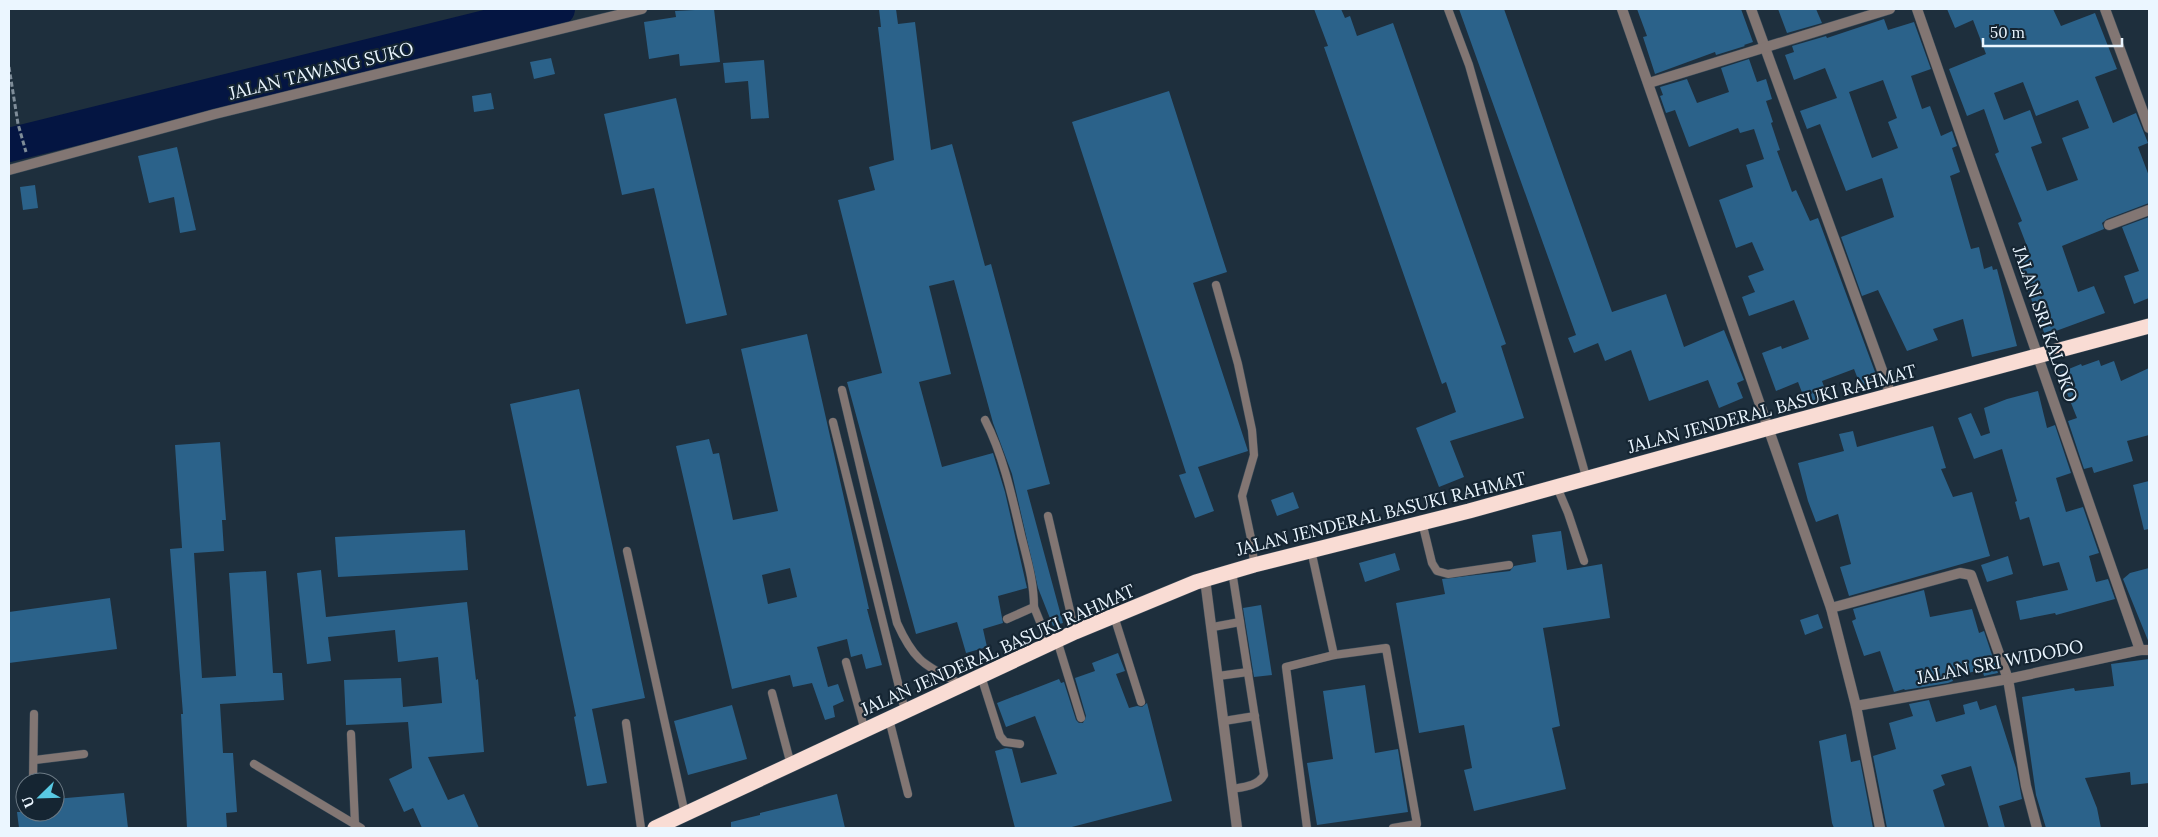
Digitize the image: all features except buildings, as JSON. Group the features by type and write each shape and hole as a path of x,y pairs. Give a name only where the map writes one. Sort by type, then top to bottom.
{"highway":[{"name":"JALAN JENDERAL BASUKI RAHMAT","path":"655,828 1075,632 1206,579 1254,564 1586,480 1769,428 2149,326"}],"street":[{"name":"JALAN TAWANG SUKO","path":"9,170 216,114 642,9"},
{"path":"1622,9 1831,608 1856,706 1880,828"},
{"path":"1751,9 1891,396"},
{"path":"1649,83 1890,9"},
{"name":"JALAN SRI KALOKO","path":"1917,9 2145,650"},
{"path":"2105,9 2149,128"},
{"path":"2109,225 2149,210"},
{"path":"1831,608 1960,572 1971,575 2008,679 2026,786 2037,828"},
{"path":"1206,579 1237,828"},
{"name":"JALAN SRI WIDODO","path":"1856,706 2008,679 2145,650"}],"lane":[{"path":"1448,9 1469,65 1586,480"},
{"path":"1216,285 1238,364 1252,430 1254,455 1242,496 1252,543 1254,564"},
{"path":"842,390 897,623 907,645 919,661 962,685"},
{"path":"985,420 996,442 1015,511 1034,590 1034,607 1053,642 1081,718"},
{"path":"833,422 905,712"},
{"path":"1557,487 1584,561"},
{"path":"1048,516 1075,632"},
{"path":"1422,522 1432,563 1437,572 1448,574 1508,565"},
{"path":"1311,550 1334,655"},
{"path":"627,551 685,814"},
{"path":"1232,571 1264,775 1261,781 1256,784 1232,789"},
{"path":"1007,619 1034,607"},
{"path":"1114,616 1142,702"},
{"path":"1212,627 1240,622"},
{"path":"1306,828 1286,667 1334,655 1386,648 1417,824 1393,828"},
{"path":"846,662 865,731"},
{"path":"1218,676 1248,672"},
{"path":"982,676 1000,736 1005,742 1020,744"},
{"path":"772,693 791,765"},
{"path":"34,714 34,772"},
{"path":"1224,720 1255,716"},
{"path":"889,719 908,794"},
{"path":"626,722 641,828"},
{"path":"351,734 358,826"},
{"path":"35,760 84,754"},
{"path":"254,764 358,826"}],"path":[{"path":"9,67 18,124 26,153"}],"waterway":[{"path":"9,145 558,9"}]}
